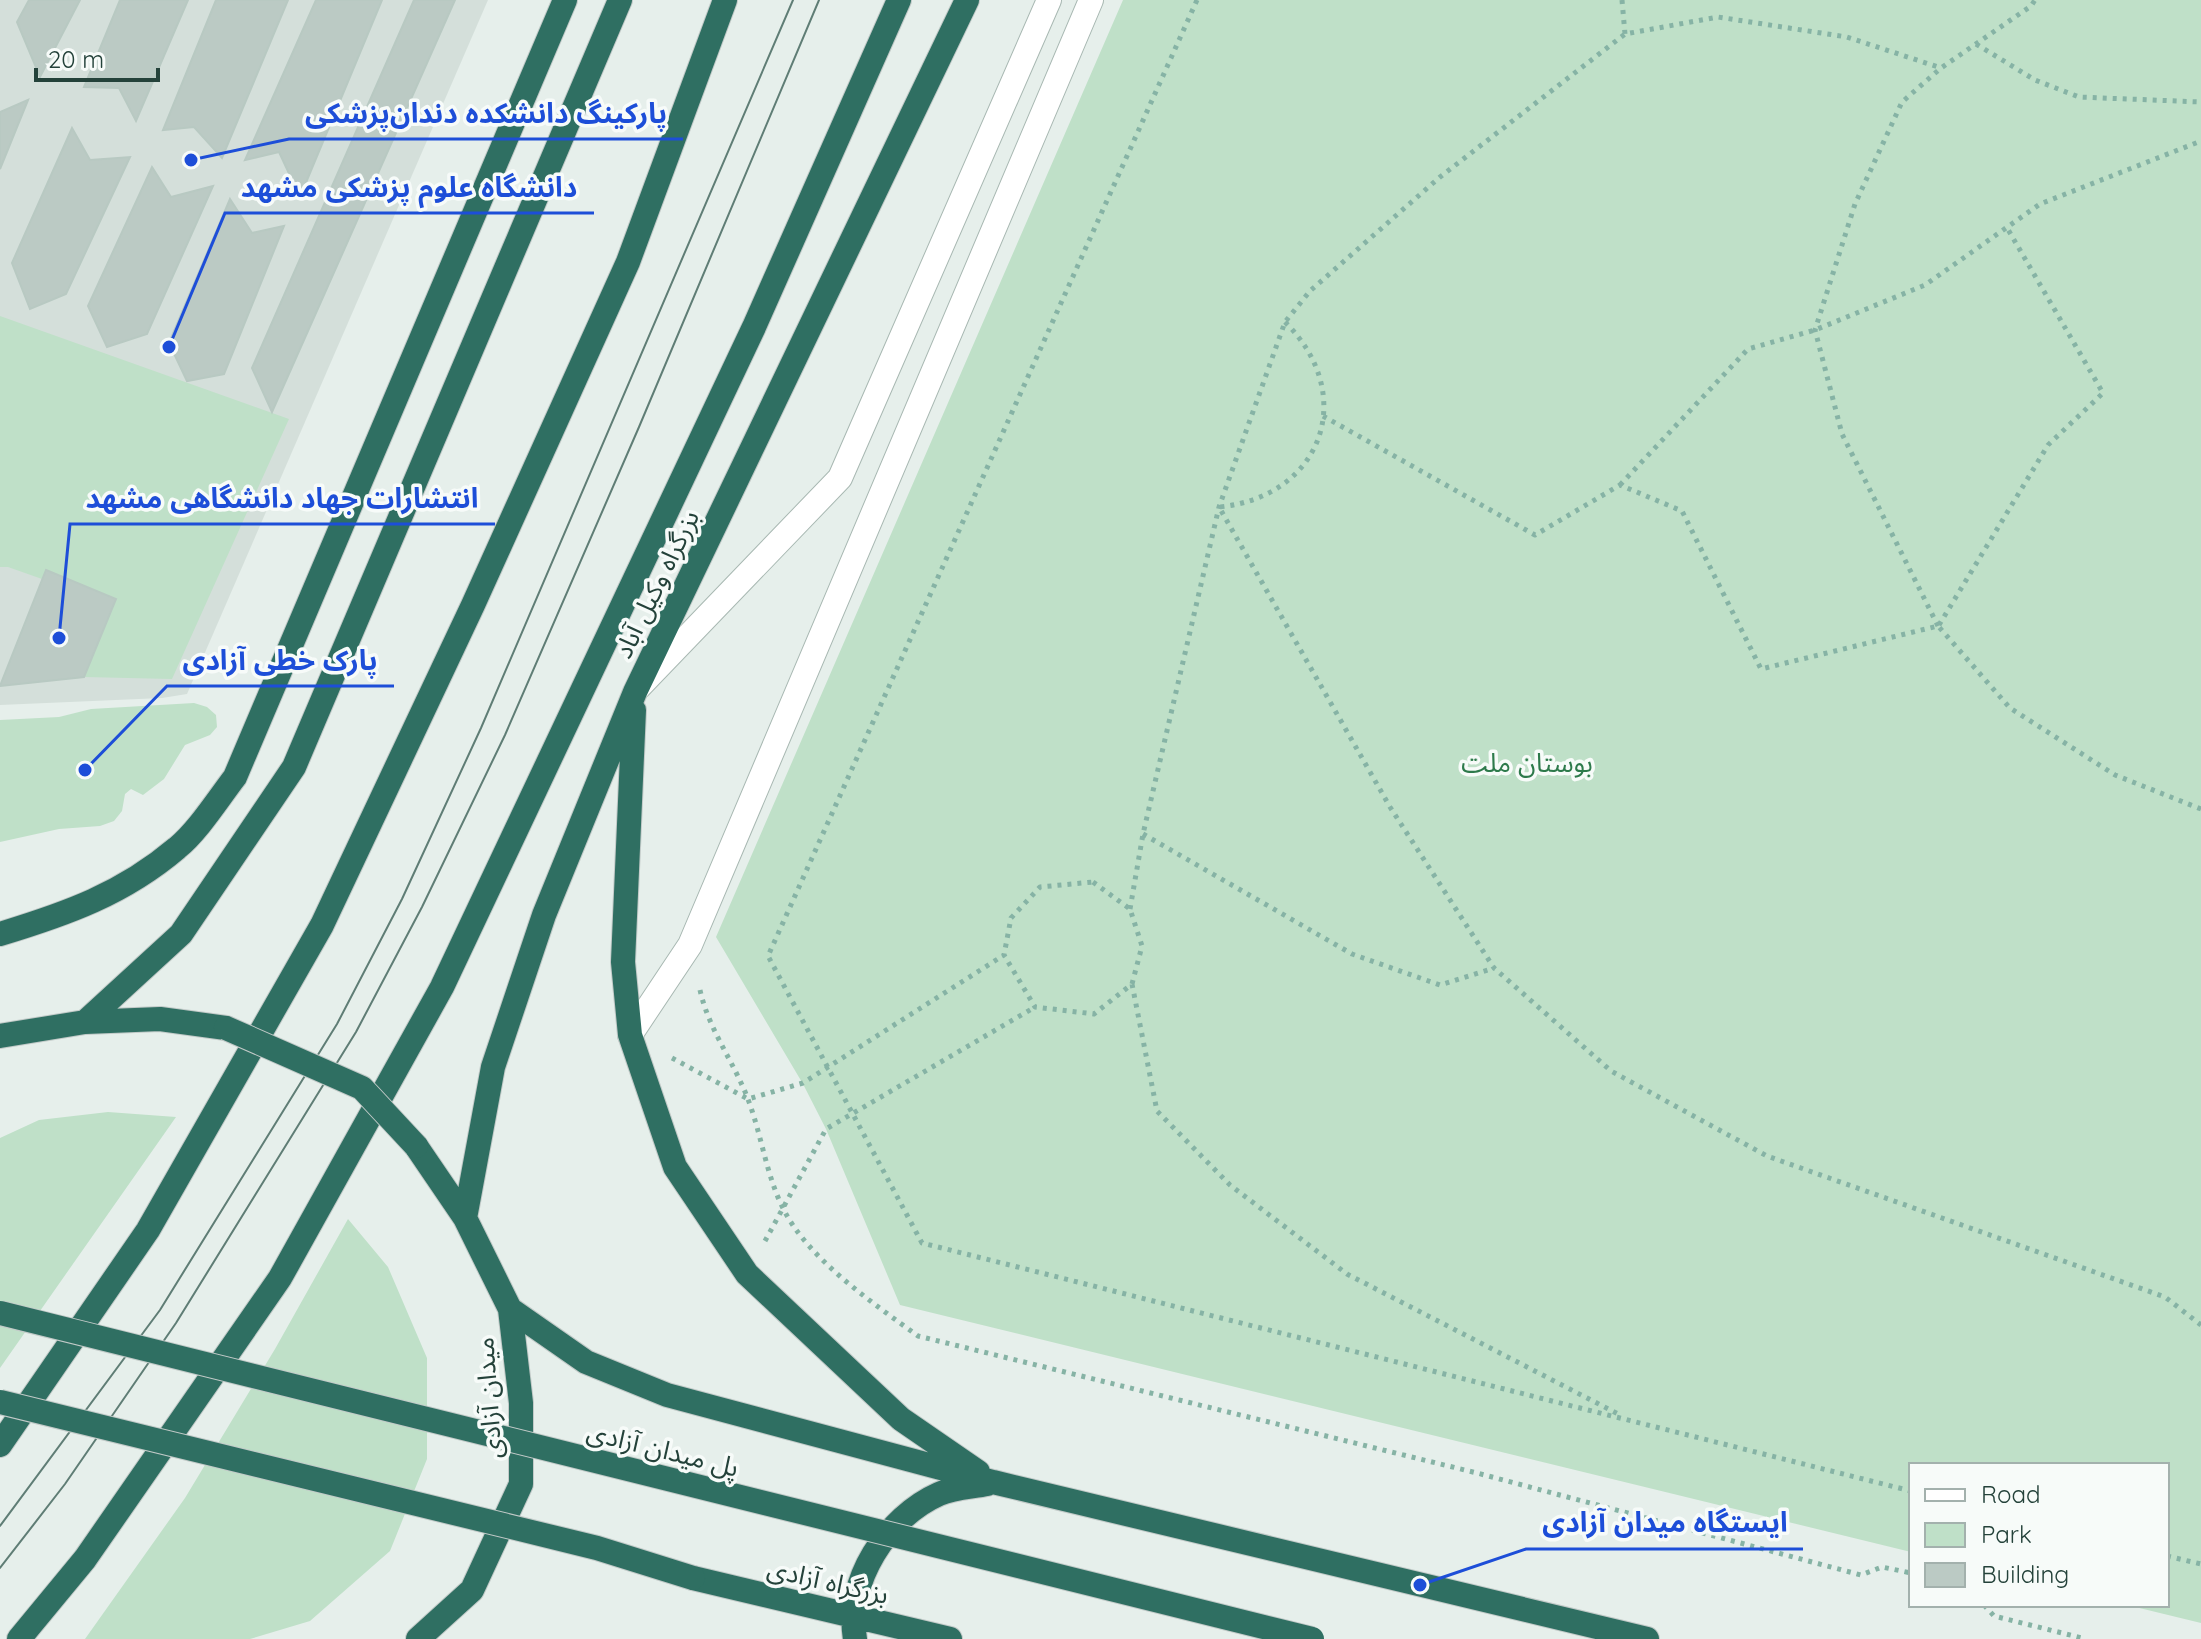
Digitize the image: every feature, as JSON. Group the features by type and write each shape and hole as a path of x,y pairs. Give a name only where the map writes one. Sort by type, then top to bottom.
{"highway":[{"path":"0,934 54,918 116,892 179,847 235,777 565,0"},
{"path":"0,1036 85,1022 181,934 294,767 620,0"},
{"path":"0,1445 148,1230 322,925 473,605 628,262 725,0"},
{"name":"بزرگراه وکیل آباد","path":"19,1639 85,1559 280,1278 442,987 754,327 899,0"},
{"name":"بزرگراه وکیل آباد","path":"465,1218 493,1067 544,915 635,692 967,0"},
{"path":"635,692 623,962 630,1035 675,1167 747,1274 901,1419 993,1482"},
{"name":"میدان آزادی","path":"85,1022 160,1019 226,1028 362,1088 416,1146 465,1218 510,1309 521,1403 521,1484 472,1590 418,1639"},
{"path":"510,1309 586,1362 667,1395 993,1482 1647,1639"},
{"name":"پل میدان آزادی","path":"0,1313 1312,1639"},
{"name":"بزرگراه آزادی","path":"0,1402 597,1548 693,1578 950,1639"},
{"path":"855,1639 853,1625 863,1570 894,1524 939,1494 993,1482"}],"street":[{"path":"635,692 840,478 1049,0"},
{"path":"630,1035 690,945 1091,0"}],"path":[{"path":"1197,0 768,956 922,1243 1909,1490"},
{"path":"1622,0 1625,34"},
{"path":"2035,0 2031,6 1941,68 1902,102 1855,204 1815,330 1842,434 1938,626 2010,708 2115,775 2201,809"},
{"path":"1632,1421 1347,1274 1230,1185 1157,1111 1132,984 1142,946 1130,909 1143,834 1219,507 1285,322 1310,291 1440,177 1625,34 1718,17 1847,37 1941,68"},
{"path":"1976,44 2035,80 2079,97 2201,102"},
{"path":"1323,416 1535,535 1620,485 1748,349 1815,330 1925,285 2040,204 2201,141"},
{"path":"1620,485 1682,511 1761,669 1938,626 2048,445 2103,393 2006,226"},
{"path":"1219,507 1262,499 1280,488 1310,456 1323,416 1324,395 1312,355 1285,322"},
{"path":"1219,507 1390,807 1494,968 1611,1071 1767,1156 2165,1297 2201,1325"},
{"path":"1143,834 1352,954 1440,985 1494,968"},
{"path":"1035,1007 1004,955 1011,918 1040,887 1093,882 1130,909"},
{"path":"690,945 706,1015 748,1099 783,1209 795,1231 853,1288 918,1336 1477,1473 1861,1575 1882,1567 1909,1573"},
{"path":"630,1035 748,1099 803,1083 1004,955"},
{"path":"747,1274 826,1129 1035,1007 1094,1014 1132,984"},
{"path":"2169,1556 2201,1564"},
{"path":"1986,1607 1994,1616 2086,1639"}],"shaded area":[{"path":"0,0 488,0 187,694 162,698 0,705"}],"green space":[{"name":"بوستان ملت","path":"1123,0 2201,0 2201,1623 2135,1607 2169,1607 2169,1463 1909,1463 1909,1552 900,1305 826,1129 803,1084 716,937"},
{"path":"0,316 289,419 172,679 84,677 115,599 47,570 42,579 0,567"},
{"path":"194,703 207,707 216,715 217,727 210,735 185,745 164,779 143,795 131,789 125,794 122,811 114,821 0,842 0,720 59,717 91,709"},
{"path":"108,1112 176,1117 0,1368 0,1138 39,1120"},
{"path":"348,1219 388,1267 427,1358 427,1459 390,1551 310,1621 250,1639 85,1639 185,1498 275,1349"}],"building":[{"path":"29,0 80,0 40,77 17,22"},
{"path":"120,0 188,0 136,121 119,88 84,87"},
{"path":"216,0 288,0 222,158 194,127 163,130"},
{"path":"316,0 382,0 300,197 279,152 245,160"},
{"path":"414,0 455,0 272,412 252,368"},
{"path":"28,100 0,169 0,112"},
{"path":"72,128 90,160 130,157 66,294 30,309 12,263"},
{"path":"152,167 171,197 213,186 147,334 107,347 88,306"},
{"path":"230,199 252,233 284,226 224,374 187,381 169,343"},
{"path":"46,570 116,599 84,677 0,686"}],"tram line":[{"path":"0,1526 160,1310 337,1024 402,899 481,728 793,0"},
{"path":"0,1568 65,1484 176,1323 356,1032 422,907 505,735 819,0"}],"place":[{"name":"پارکینگ دانشکده دندان‌پزشکی","path":"191,160"},
{"name":"دانشگاه علوم پزشکی مشهد","path":"169,347"},
{"name":"انتشارات جهاد دانشگاهی مشهد","path":"59,638"},
{"name":"پارک خطی آزادی","path":"85,770"},
{"name":"ایستگاه میدان آزادی","path":"1420,1585"}]}
